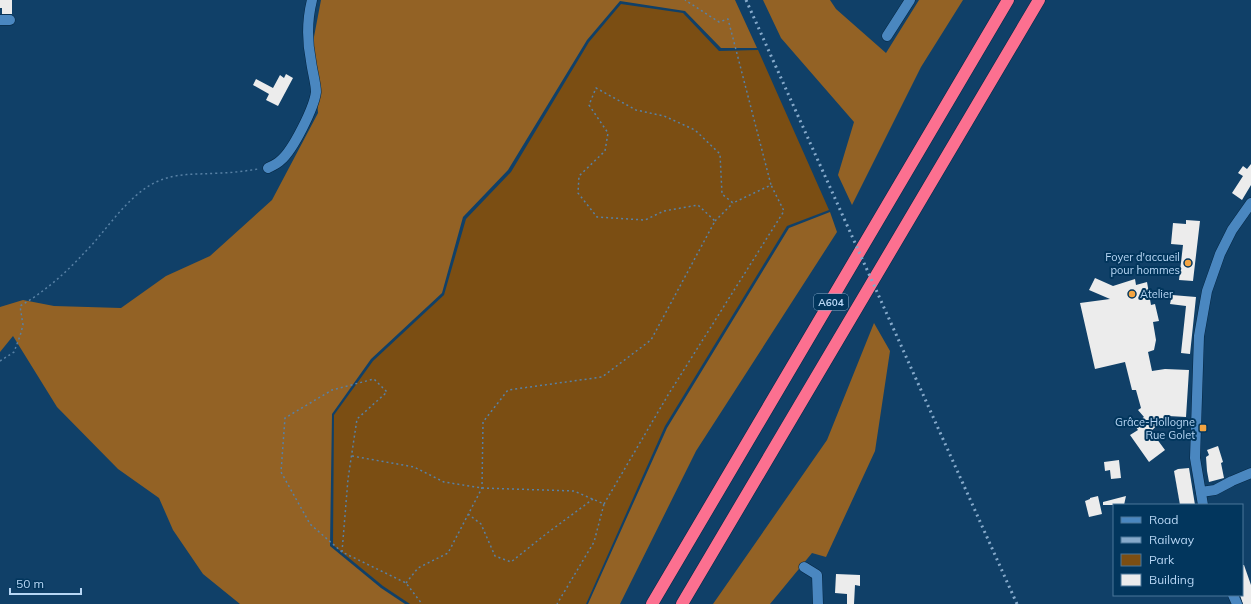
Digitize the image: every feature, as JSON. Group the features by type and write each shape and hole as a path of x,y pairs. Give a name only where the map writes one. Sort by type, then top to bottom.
{"highway":[{"name":"A604","path":"652,604 1008,0"},
{"name":"A604","path":"682,604 1039,0"}],"street":[{"path":"268,168 281,160 297,138 316,92 309,53 308,30 309,9 312,0"},
{"path":"887,36 910,0"},
{"path":"1203,504 1195,458 1195,442 1199,336 1205,298 1220,254 1232,230 1251,203"},
{"path":"1201,492 1215,490 1251,473"},
{"path":"804,567 818,575 818,604"}],"path":[{"path":"557,604 594,542 604,504 668,395 784,211 770,185 728,19 719,22 685,0"},
{"path":"715,221 698,205 664,211 646,220 597,217 578,193 579,176 605,151 608,133 589,104 596,88 636,110 664,116 695,130 720,154 722,194 733,203"},
{"path":"0,361 14,352 20,336 23,325 20,306 48,287 85,253 129,202 138,194 157,182 181,175 193,173 221,173 268,168"},
{"path":"406,583 418,568 448,553 482,488 483,422 508,390 602,377 651,340 715,221 733,203 770,185"},
{"path":"342,552 348,479 357,419 387,392 374,379 332,390 285,418 282,472 310,524 342,552 406,583 422,604"},
{"path":"352,456 414,467 444,482 482,488 574,491 604,504"},
{"path":"468,514 481,524 495,556 511,562 593,499"}],"green space":[{"path":"621,4 683,13 719,51 758,50 829,210 787,226 665,426 586,604 410,604 383,586 333,545 334,415 373,361 444,295 466,219 511,172 589,42"}],"shaded area":[{"path":"321,0 735,0 757,48 721,48 685,11 620,1 587,40 508,170 463,217 442,293 371,359 332,414 330,546 381,588 405,604 240,604 203,574 173,530 159,498 118,469 57,407 13,336 0,352 0,307 23,300 54,306 121,308 166,276 210,256 272,200 318,113 313,42"},
{"path":"763,0 830,0 836,9 886,53 919,0 963,0 921,67 852,205 838,175 854,122 781,38"},
{"path":"830,212 837,232 696,451 620,604 588,604 667,428 789,228"},
{"path":"874,323 890,351 875,451 826,557 812,553 770,604 713,604 827,440"}],"building":[{"path":"0,0 12,0 12,14 2,14"},
{"path":"286,74 293,78 278,106 266,100 269,94 253,85 256,79 273,88 280,75 284,78"},
{"path":"1251,164 1251,185 1242,200 1232,193 1243,176 1238,173 1243,166 1247,169"},
{"name":"Foyer d'accueil pour hommes","path":"1186,220 1200,221 1193,281 1179,280 1183,245 1171,244 1173,223 1186,224"},
{"path":"1095,278 1113,286 1135,279 1136,285 1147,282 1151,305 1155,304 1159,321 1153,322 1156,340 1154,350 1148,352 1152,371 1165,369 1189,370 1186,417 1168,416 1151,431 1165,450 1149,462 1130,435 1138,430 1134,424 1144,417 1138,410 1141,408 1136,390 1132,390 1125,362 1095,369 1080,303 1110,299 1089,290"},
{"path":"1172,295 1196,297 1190,354 1181,353 1186,306 1170,304"},
{"path":"1218,446 1223,462 1221,463 1224,478 1209,482 1206,457 1209,455 1207,450"},
{"path":"1119,460 1121,478 1111,479 1110,470 1105,471 1104,462"},
{"path":"1189,468 1195,504 1180,504 1174,471"},
{"path":"1098,496 1102,514 1089,517 1085,501"},
{"path":"1126,496 1124,504 1103,505 1103,502"},
{"path":"1244,565 1251,585 1251,604 1243,604 1240,596 1243,596"},
{"path":"836,574 860,575 860,586 855,585 854,604 847,604 847,594 835,593"}],"railway":[{"path":"746,0 1017,604"}],"place":[{"name":"Foyer d'accueil pour hommes","path":"1188,263"},
{"name":"Atelier","path":"1132,294"},
{"name":"Grâce-Hollogne Rue Golet","path":"1203,428"}]}
